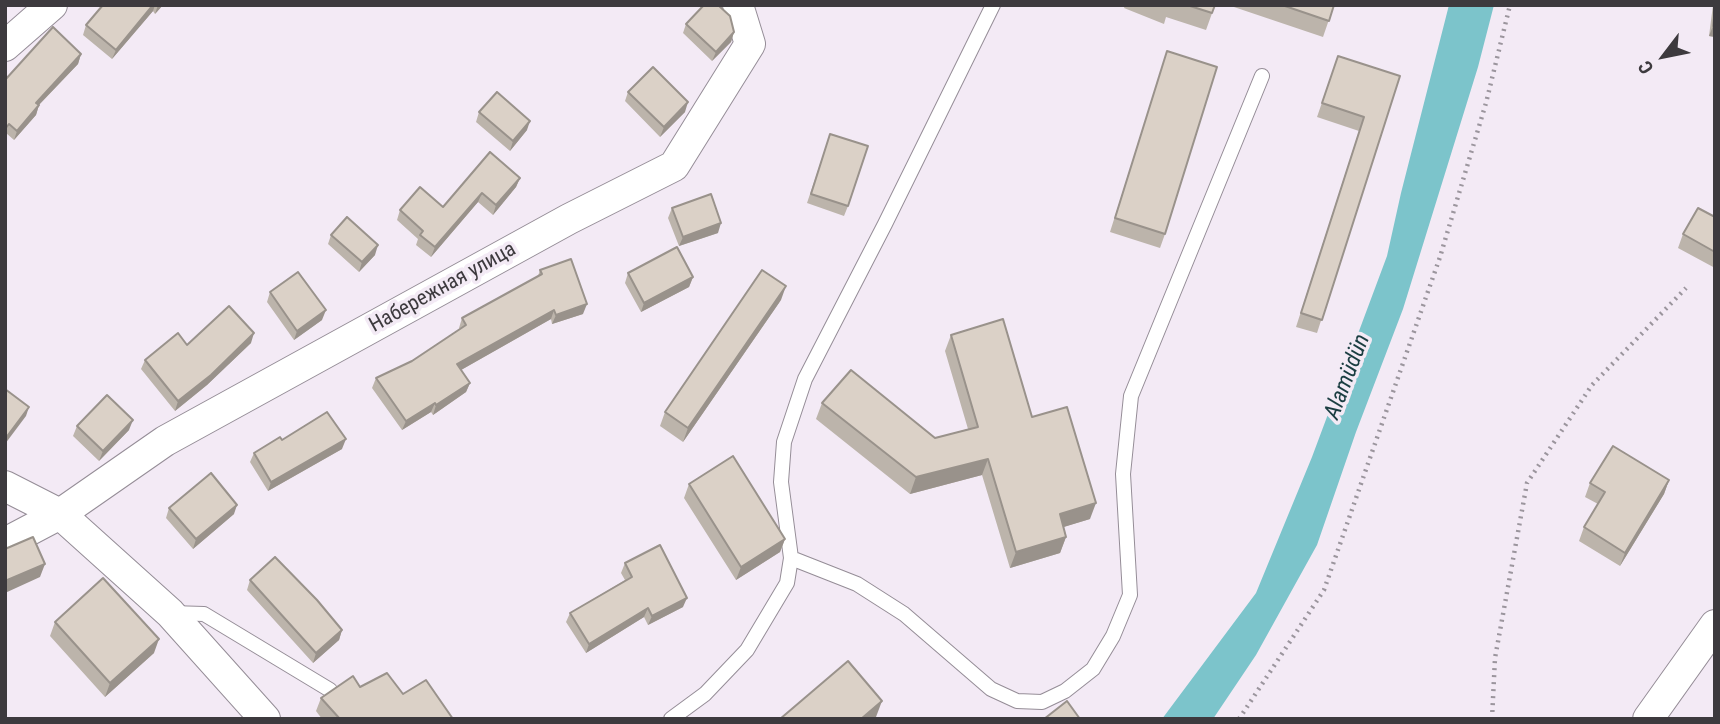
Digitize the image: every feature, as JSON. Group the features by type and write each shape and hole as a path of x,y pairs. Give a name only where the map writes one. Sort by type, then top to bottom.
{"street":[{"path":"5,46 52,5"},
{"name":"Набережная улица","path":"5,543 60,514 165,441 569,219 674,166 750,44 738,5"},
{"path":"5,486 60,514 170,612 265,719"},
{"path":"1648,719 1715,625"}],"lane":[{"path":"671,719 705,694 747,650 787,583 791,558 781,482 784,442 805,379 993,5"},
{"path":"791,558 857,583 904,614 991,689 1017,701 1042,702 1065,691 1093,669 1113,636 1130,595 1123,474 1131,396 1262,76"},
{"path":"170,612 204,614 330,690"}],"path":[{"path":"1239,719 1324,590 1440,257 1486,103 1510,5"},
{"path":"1492,719 1495,658 1527,483 1592,385 1686,288"}],"water":[{"name":"Alamüdün","path":"1449,5 1494,5 1478,67 1403,309 1317,545 1256,655 1213,719 1162,719 1256,593 1312,457 1387,256"}],"building":[{"path":"103,5 153,5 116,50 86,25"},
{"path":"704,5 718,5 730,16 734,32 716,52 686,24"},
{"path":"1187,5 1215,5 1212,13"},
{"path":"1282,5 1334,5 1329,21"},
{"path":"53,27 81,54 36,103 39,105 17,131 9,124 5,129 5,80"},
{"path":"1167,51 1217,67 1165,234 1115,218"},
{"path":"1338,56 1400,76 1322,320 1301,313 1364,117 1322,103"},
{"path":"653,67 688,102 664,127 628,92"},
{"path":"497,92 530,121 513,141 479,112"},
{"path":"830,134 868,146 848,206 811,194"},
{"path":"490,152 520,178 496,205 482,193 435,247 420,235 423,231 400,210 420,187 443,207"},
{"path":"711,194 721,223 683,237 672,208"},
{"path":"1698,208 1715,217 1715,252 1683,234"},
{"path":"347,217 378,245 362,262 331,235"},
{"path":"677,247 693,277 644,303 628,273"},
{"path":"571,259 587,304 556,315 554,310 457,364 470,383 406,421 376,378 412,361 466,325 462,318 542,274 540,270"},
{"path":"762,270 786,286 688,428 665,412"},
{"path":"298,272 326,310 297,331 270,292"},
{"path":"229,306 254,333 211,375 178,401 145,360 178,333 187,345"},
{"path":"1003,319 1032,417 1067,407 1096,503 1060,514 1066,537 1016,552 988,459 916,477 822,403 851,370 935,438 978,427 951,335"},
{"path":"5,389 29,407 5,439"},
{"path":"107,395 133,420 103,451 77,426"},
{"path":"327,412 346,439 271,482 254,453 280,437 282,440"},
{"path":"1613,446 1669,480 1625,553 1584,527 1605,492 1590,483"},
{"path":"733,456 785,539 741,567 689,484"},
{"path":"211,473 237,505 196,539 169,508"},
{"path":"33,537 45,564 5,581 5,549"},
{"path":"660,545 687,598 652,616 648,608 589,644 570,613 632,577 625,563"},
{"path":"275,557 342,630 316,653 250,580"},
{"path":"103,578 159,639 110,683 55,622"},
{"path":"848,661 882,701 861,719 780,719"},
{"path":"387,673 403,694 426,680 453,719 340,719 321,698 353,676 360,687"},
{"path":"1067,701 1080,719 1044,719"}]}
